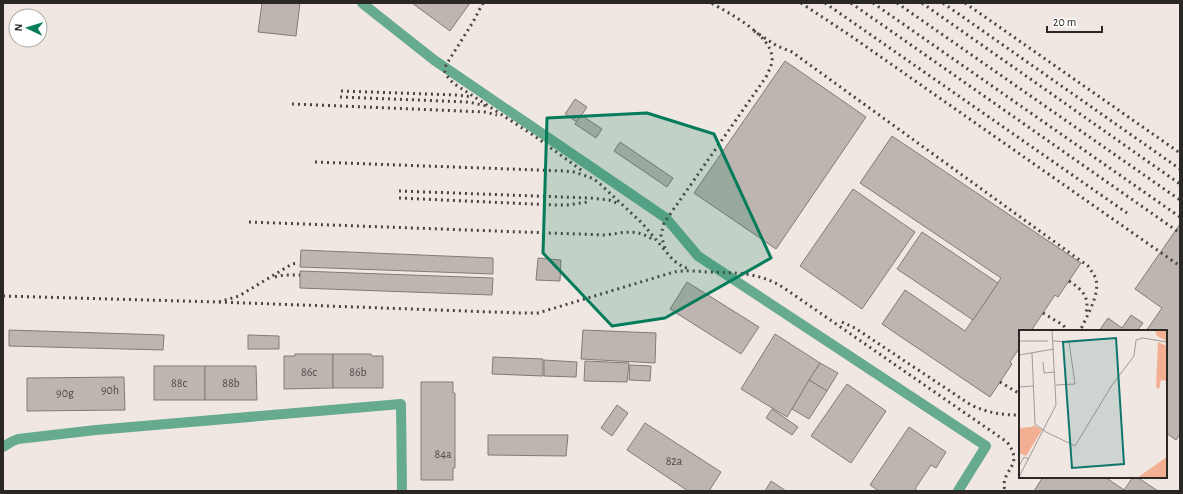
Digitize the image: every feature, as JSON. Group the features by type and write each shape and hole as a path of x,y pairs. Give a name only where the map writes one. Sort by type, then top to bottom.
{"street":[{"path":"362,3 434,60 666,218 698,256 986,446 958,491"},
{"path":"3,447 18,439 96,430 401,404 402,491"}],"highlighted area":[{"path":"647,113 714,134 771,258 665,318 612,326 543,253 547,118"}],"building":[{"path":"262,3 300,3 296,36 258,32"},
{"path":"412,3 470,3 450,31"},
{"path":"785,61 866,117 776,249 694,193"},
{"path":"575,99 587,107 577,122 565,114"},
{"path":"581,115 602,129 596,138 575,124"},
{"path":"892,136 1081,263 1058,297 1055,295 1032,330 1019,330 1019,348 1010,362 1012,364 990,397 882,324 905,290 965,331 1001,278 860,183"},
{"path":"620,142 673,178 667,187 614,151"},
{"path":"853,189 915,232 862,309 800,266"},
{"path":"1180,224 1180,434 1176,440 1167,434 1167,330 1147,330 1162,308 1135,289"},
{"path":"922,232 998,283 973,320 897,269"},
{"path":"301,250 493,258 493,274 300,267"},
{"path":"538,258 561,260 560,281 536,280"},
{"path":"300,271 493,278 492,295 300,288"},
{"path":"687,282 759,327 741,354 670,309"},
{"path":"1131,315 1143,323 1138,330 1100,330 1108,318 1122,328"},
{"path":"9,330 164,335 163,350 9,346"},
{"path":"583,330 656,333 655,363 581,359"},
{"path":"775,334 820,363 787,417 741,389"},
{"path":"248,335 279,336 279,349 248,349"},
{"path":"295,354 333,354 333,388 284,389 284,356 295,356"},
{"path":"333,354 371,354 372,356 383,356 383,388 333,388"},
{"path":"493,357 543,359 543,376 492,374"},
{"path":"544,360 577,362 576,377 544,376"},
{"path":"585,361 629,363 627,382 584,381"},
{"path":"820,363 838,373 827,391 809,380"},
{"path":"630,365 651,366 650,381 629,380"},
{"path":"154,366 205,366 205,400 154,400"},
{"path":"205,366 256,366 257,400 205,400"},
{"path":"124,377 125,410 27,411 27,378"},
{"path":"809,380 827,391 809,419 792,409"},
{"path":"421,382 453,382 453,393 455,393 455,468 453,468 453,480 421,480"},
{"path":"847,384 886,411 851,463 811,436"},
{"path":"617,405 628,413 612,436 601,428"},
{"path":"772,409 798,427 792,435 766,418"},
{"path":"645,423 721,472 709,491 688,491 627,450"},
{"path":"909,427 946,452 936,468 931,465 915,489 918,491 879,491 870,485"},
{"path":"488,435 568,435 566,456 488,455"},
{"path":"1042,478 1106,478 1124,490 1132,478 1138,478 1158,491 1034,491"},
{"path":"771,481 786,491 765,491"}],"railway":[{"path":"483,3 446,65 445,72 447,76 453,83 533,135 584,172"},
{"path":"665,248 661,235 664,223 766,77 772,62 770,48 757,32 738,18 711,3"},
{"path":"801,3 848,34 1180,266"},
{"path":"825,3 1127,213"},
{"path":"851,3 1180,233"},
{"path":"873,3 1180,217"},
{"path":"897,3 1180,200"},
{"path":"922,3 1180,184"},
{"path":"943,3 1180,169"},
{"path":"965,3 1180,153"},
{"path":"754,31 777,46 792,52 1088,266 1094,275 1097,286 1092,306 1080,330"},
{"path":"341,91 457,95 472,97"},
{"path":"340,97 469,102 486,106"},
{"path":"292,104 485,112 497,115"},
{"path":"315,162 574,172 594,179 600,184 642,223 673,260 683,267 690,269"},
{"path":"399,191 590,198 609,200 619,204"},
{"path":"399,198 555,205 588,202"},
{"path":"249,222 605,235 634,232 640,233 652,239"},
{"path":"3,296 219,302 239,296 292,264 299,263"},
{"path":"219,302 538,313 674,272 691,271 748,274 757,276 784,288 1007,442 1014,457 1013,463 1005,478 1005,491"},
{"path":"275,277 284,275 300,275"},
{"path":"1069,281 1084,294 1087,302 1086,313"},
{"path":"1043,313 1063,325 1067,330"},
{"path":"842,322 855,328 971,405 995,413 1019,415"},
{"path":"1000,382 1019,393"}]}
